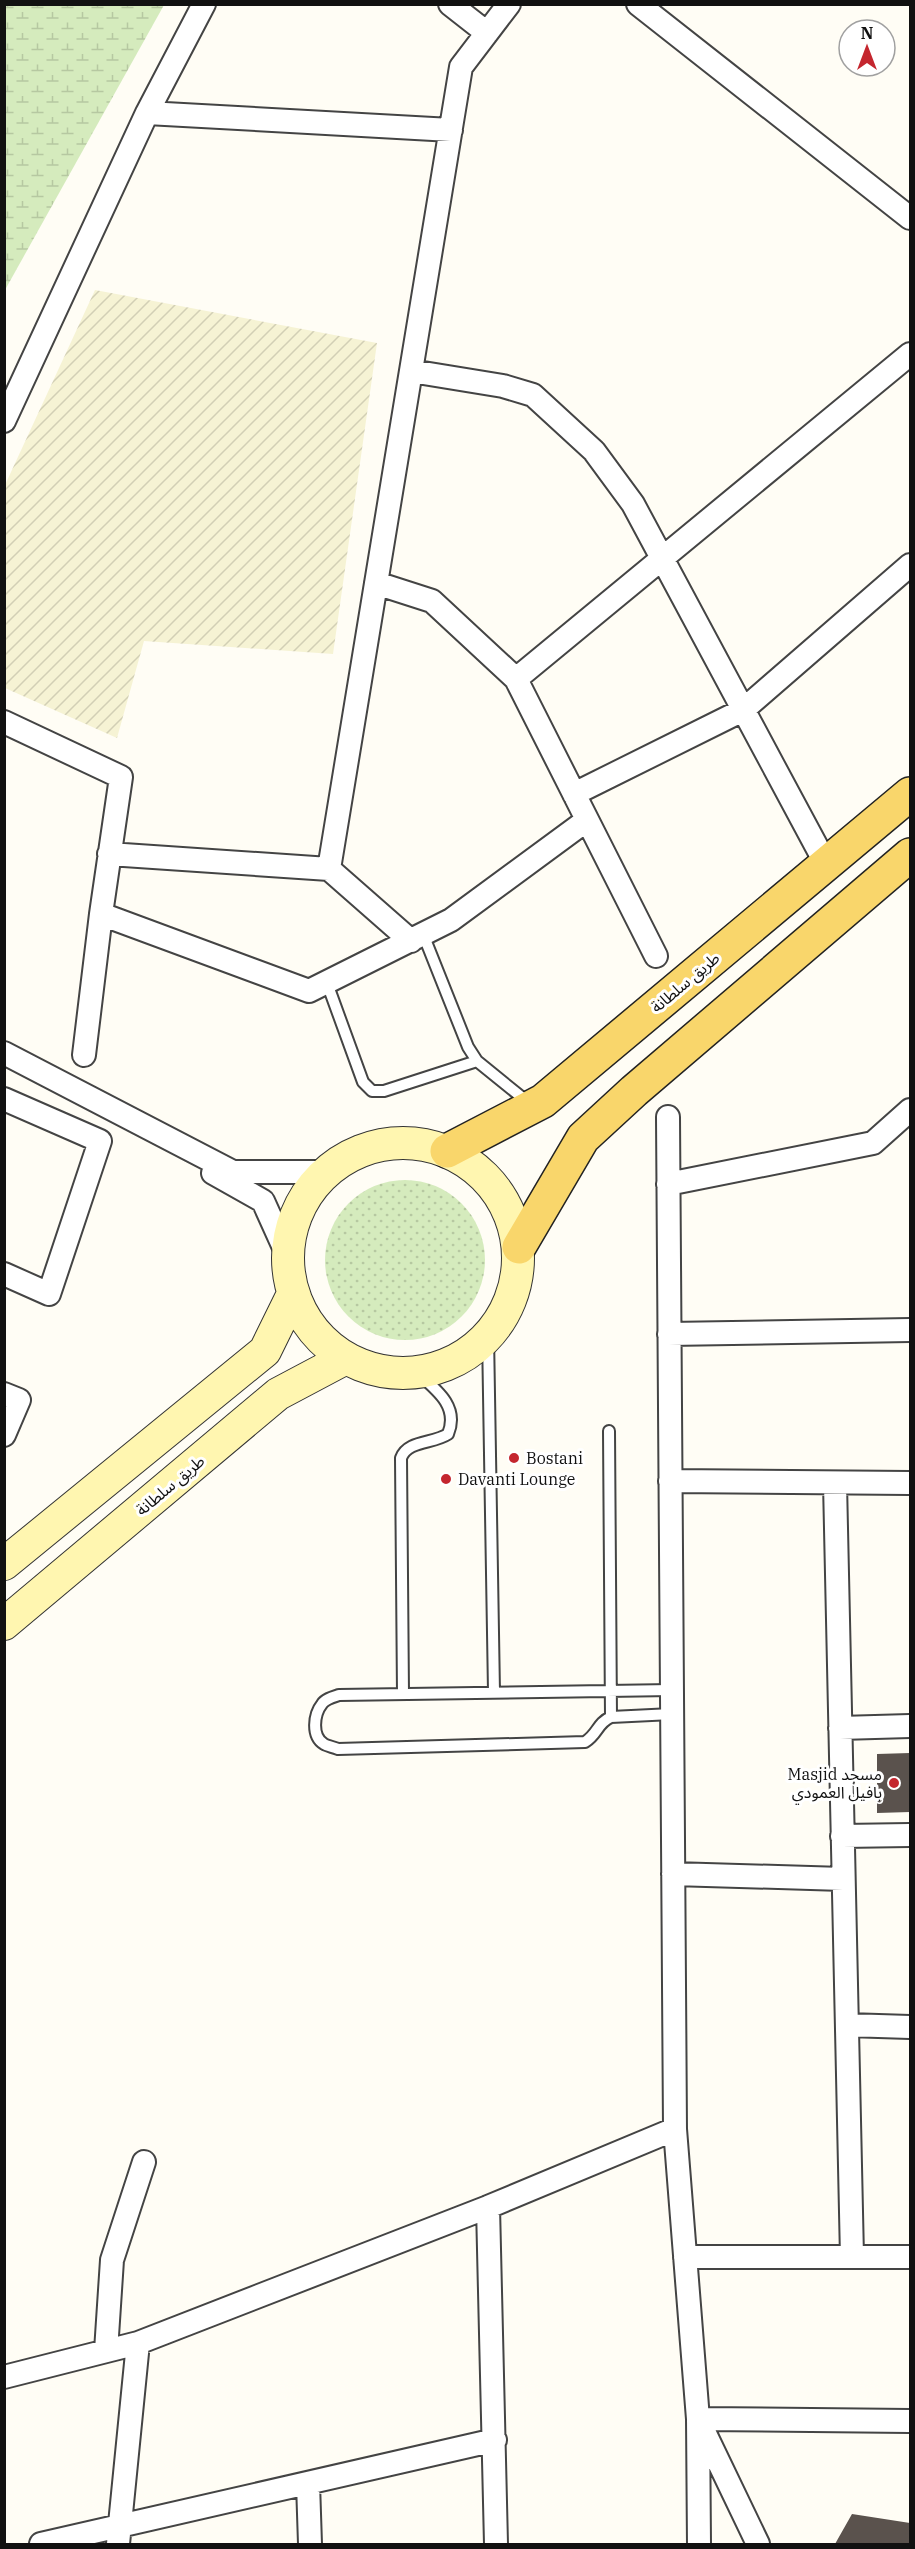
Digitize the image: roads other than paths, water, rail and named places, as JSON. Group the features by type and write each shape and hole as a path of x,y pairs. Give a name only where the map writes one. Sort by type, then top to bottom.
{"main road":[{"name":"طريق سلطانة","path":"447,1151 543,1101 910,794"},
{"path":"519,1247 583,1138 634,1091 910,855"},
{"path":"416,1143 447,1151 484,1175 507,1208 519,1247 515,1287 500,1323 475,1349 446,1366 390,1374 344,1359 311,1330 292,1296 286,1252 298,1208 326,1172 353,1154 384,1144 416,1143"},
{"path":"12,1551 265,1351 292,1296"},
{"name":"طريق سلطانة","path":"4,1624 278,1394 344,1359"}],"street":[{"path":"4,421 147,113 204,4"},
{"path":"450,4 487,33"},
{"path":"329,868 461,67 509,4"},
{"path":"638,4 910,218"},
{"path":"147,113 451,130"},
{"path":"516,679 910,354"},
{"path":"411,370 503,386 533,395 594,451 633,504 826,864"},
{"path":"574,794 743,710 910,565"},
{"path":"376,583 432,601 516,679 656,956"},
{"path":"4,722 121,777 84,1055"},
{"path":"101,914 309,991 451,920 588,820"},
{"path":"109,854 329,868 417,937"},
{"path":"4,1053 233,1172 326,1172"},
{"path":"4,1069 207,1169 263,1201 286,1252"},
{"path":"4,1099 100,1142 49,1294 4,1274"},
{"path":"668,1184 873,1143 910,1110"},
{"path":"668,1117 675,2129 698,2419 699,2544"},
{"path":"669,1334 910,1330"},
{"path":"4,1394 19,1400 4,1436"},
{"path":"670,1481 910,1483"},
{"path":"835,1483 852,2257"},
{"path":"840,1728 910,1726"},
{"path":"842,1836 910,1835"},
{"path":"674,1874 843,1879"},
{"path":"847,2025 910,2027"},
{"path":"4,2378 138,2343 488,2207 675,2129"},
{"path":"106,2351 112,2260 144,2162"},
{"path":"488,2207 496,2544"},
{"path":"685,2257 910,2257"},
{"path":"120,2535 138,2343"},
{"path":"698,2419 910,2421"},
{"path":"698,2419 758,2544"},
{"path":"41,2544 120,2535 308,2483 495,2440"},
{"path":"308,2483 310,2544"}],"lane":[{"path":"417,937 477,1062 533,1107"},
{"path":"327,983 363,1082 372,1091 384,1091 477,1062"},
{"path":"488,1335 494,1692"},
{"path":"403,1694 401,1458 403,1451 411,1445 440,1440 448,1434 452,1418 450,1405 414,1370"},
{"path":"609,1431 611,1717"},
{"path":"672,1690 339,1695 323,1702 316,1714 316,1734 322,1744 338,1749 585,1742 594,1737 603,1721 611,1717 672,1714"}],"place":[{"name":"Bostani","path":"514,1458"},
{"name":"Davanti Lounge","path":"446,1479"},
{"name":"Masjid مسجد بافيل العمودي","path":"894,1783"}]}
